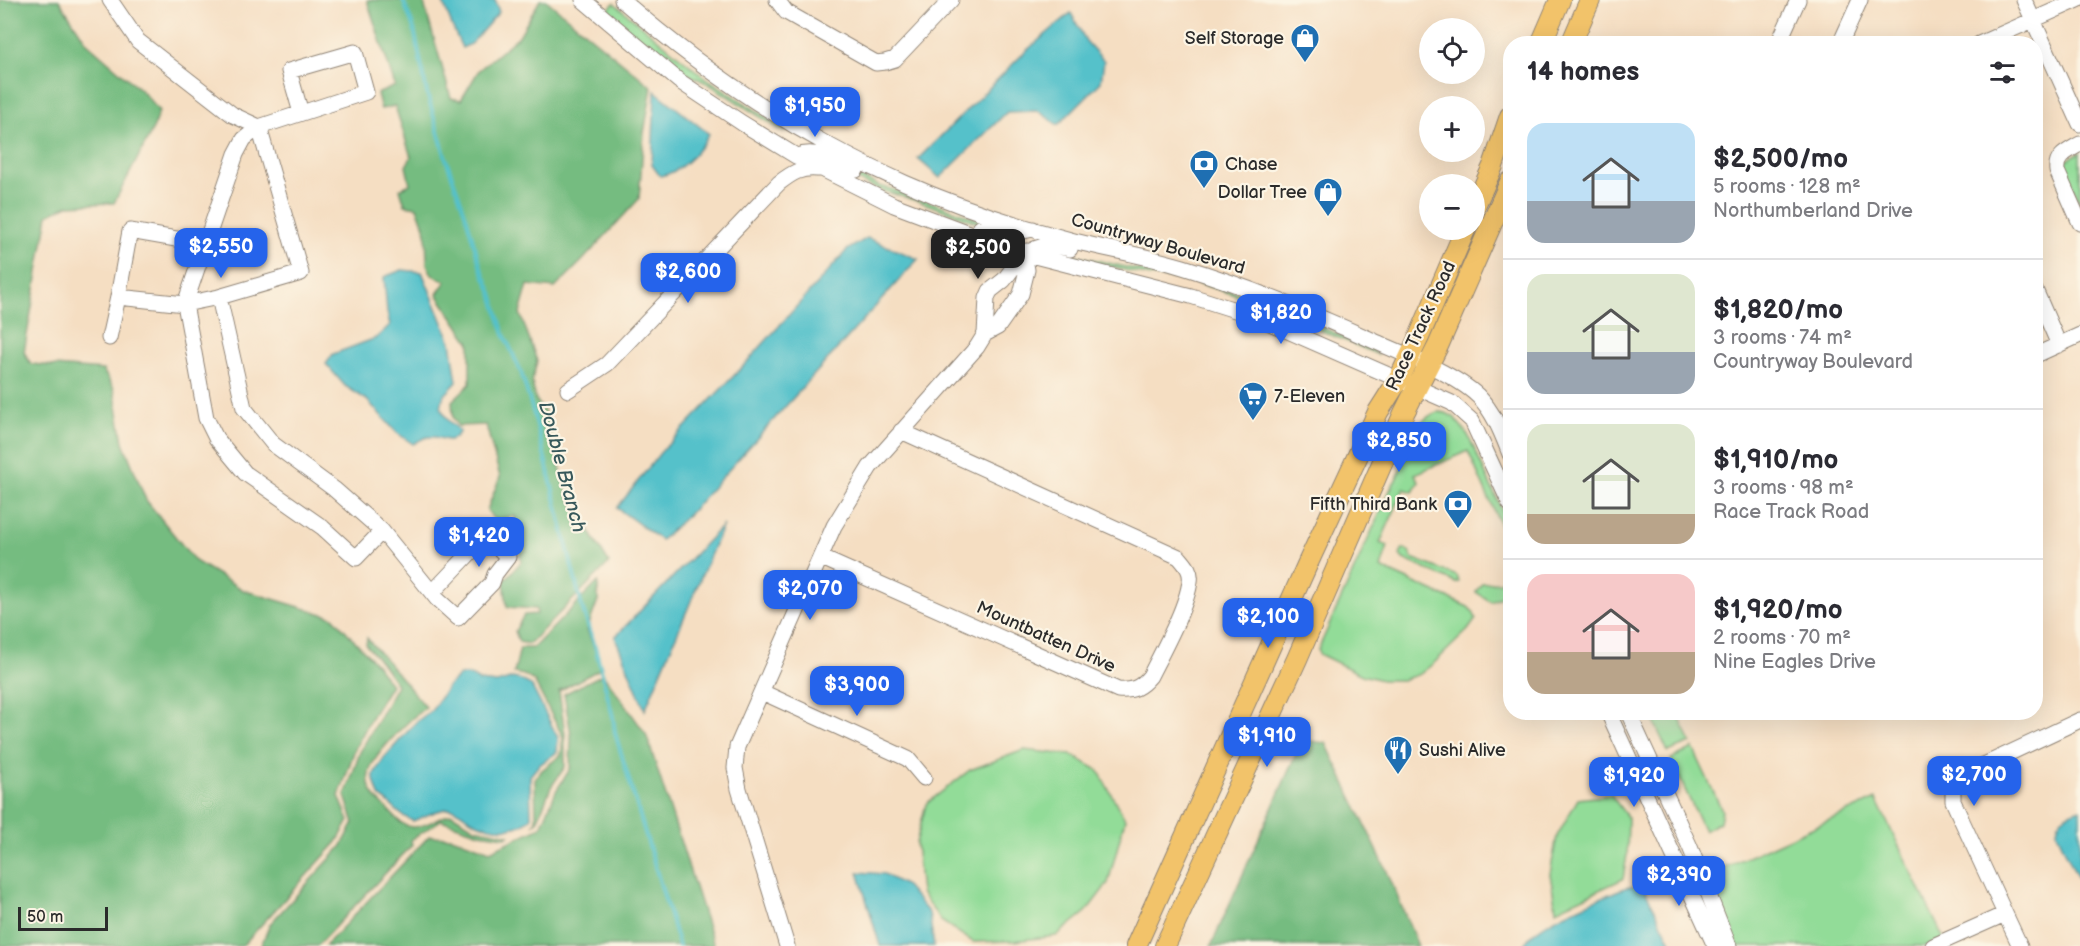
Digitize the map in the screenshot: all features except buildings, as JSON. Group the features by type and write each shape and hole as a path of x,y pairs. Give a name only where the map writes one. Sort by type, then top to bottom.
{"main road":[{"path":"1544,36 1560,0"},
{"path":"1574,36 1590,0"},
{"path":"1485,184 1503,137"},
{"name":"Race Track Road","path":"1136,946 1378,412 1428,366 1503,198"},
{"name":"Race Track Road","path":"1166,946 1297,659 1408,383 1409,357 1461,240"},
{"path":"1257,677 1283,663 1297,659 1295,644 1297,631 1315,583 1312,570 1307,565"}],"street":[{"path":"110,0 138,41 233,115 259,127 301,273 219,297 185,304 118,297"},
{"path":"583,0 680,81 796,156 870,194 1025,257 1191,296 1254,316 1452,403 1467,415 1478,433 1503,488"},
{"path":"598,0 609,22"},
{"path":"777,0 786,12 876,63 885,63 895,58 951,0"},
{"path":"1782,36 1798,0"},
{"path":"1844,36 1860,0"},
{"path":"2024,0 2039,36"},
{"path":"1997,36 2078,0"},
{"name":"Countryway Boulevard","path":"625,2 695,61 743,94 792,124 904,182 1033,229 1187,269 1308,312 1450,377 1477,395 1496,421 1503,438"},
{"path":"2043,44 2080,124"},
{"path":"301,113 290,71 356,52 366,93 259,127 244,139 236,154 185,304 206,418 216,438 245,473 322,528 356,558 382,531"},
{"path":"780,182 796,156 798,138 792,124"},
{"path":"770,140 777,147 783,159 784,171 780,182"},
{"path":"2080,144 2065,152 2058,159 2056,171 2080,223"},
{"path":"796,156 825,155 888,184 919,188"},
{"path":"568,390 607,364 780,182 797,170 804,168 821,170"},
{"path":"870,194 917,205 1005,235 1033,229 1025,257 1027,270 1021,294 998,327 985,334"},
{"path":"109,338 130,231 205,244"},
{"path":"787,946 738,789 735,768 737,747 822,558 834,526 870,467 977,347 985,334 987,298 990,291 1035,248 1048,245 1144,267 1187,269"},
{"path":"219,297 244,408 273,444 334,489 382,531 437,599 458,618 492,583 495,574 508,557 486,536 433,592"},
{"path":"2043,308 2059,345"},
{"path":"2043,352 2080,335"},
{"name":"Mountbatten Drive","path":"822,558 1118,690 1130,691 1142,686 1150,676 1183,604 1191,580 1189,568 1179,557 901,431"},
{"path":"762,692 909,759 924,778"},
{"path":"1612,720 1715,946"},
{"path":"1632,720 1690,847 1729,946"},
{"path":"2020,946 1953,801 1953,785 1969,772 2080,720"},
{"path":"1673,854 1690,847"},
{"path":"1933,946 2005,914"},
{"path":"1964,946 1968,930"}],"green space":[{"path":"0,0 59,0 87,43 143,92 159,111 154,127 114,203 68,205 48,215 24,352 31,364 103,370 114,389 123,442 146,500 195,561 243,590 333,617 377,665 391,685 355,749 339,796 349,821 337,842 242,946 0,946"},
{"path":"367,0 423,0 451,98 461,100 479,70 519,36 540,0 546,0 652,87 644,133 639,199 555,288 528,285 520,313 537,361 532,381 535,398 546,415 568,496 609,563 529,644 519,642 515,631 524,615 537,614 536,609 507,607 504,581 521,562 515,516 494,520 487,510 500,477 486,425 458,426 453,417 452,401 470,384 470,343 437,294 446,281 432,275 427,264 426,232 417,207 405,205 400,189 410,184 406,166 411,157 395,106 381,109 377,94 395,86"},
{"path":"614,3 703,76 786,130 784,132 709,84 683,72 607,11"},
{"path":"2080,152 2080,204 2063,162"},
{"path":"833,163 879,186 909,194 997,226 995,229 877,189 851,177"},
{"path":"1057,251 1156,274 1183,276 1248,296 1370,348 1379,355 1239,296 1184,279 1150,276 1057,254"},
{"path":"1439,412 1446,413 1454,417 1468,435 1503,512 1503,531 1468,451 1415,474 1419,482 1413,492 1404,489 1380,543 1388,546 1381,568 1468,607 1476,619 1468,630 1420,674 1402,680 1382,680 1362,675 1319,654 1318,650 1398,477 1414,433 1428,417"},
{"path":"1403,549 1410,552 1412,558 1457,576 1459,582 1456,583 1403,559 1400,555"},
{"path":"1503,579 1503,596 1491,602 1476,592 1482,583 1500,582"},
{"path":"598,582 598,600 587,630 602,668 559,691 565,734 565,767 551,787 537,822 534,824 536,819 535,779 542,770 561,755 563,737 534,681 524,675 514,673 520,648 533,648"},
{"path":"367,638 426,707 393,737 372,765 368,778 374,795 407,826 422,826 452,814 475,828 509,835 505,837 479,833 441,820 411,840 412,845 317,946 261,946 270,924 341,847 354,823 345,796 360,752 397,685 366,645"},
{"path":"603,674 646,734 714,946 325,946 429,836 452,837 490,851 541,827 556,791 570,769 571,734 564,694"},
{"path":"1653,720 1680,720 1691,743 1668,752"},
{"path":"1309,741 1326,743 1386,869 1418,946 1211,946 1297,752"},
{"path":"1693,748 1722,810 1720,822 1704,831 1671,759"},
{"path":"1024,750 1071,755 1098,770 1125,819 1108,883 1086,912 1056,936 1014,941 973,942 941,921 921,893 916,843 926,804 970,770"},
{"path":"1611,795 1628,818 1627,855 1623,879 1556,910 1550,874 1557,836 1578,799"},
{"path":"1876,799 1944,939 1926,946 1736,946 1702,860 1712,862 1716,868 1721,869"}],"water":[{"path":"442,0 495,0 499,12 471,44 462,48"},
{"path":"1071,13 1086,41 1104,61 1101,82 1058,125 1038,111 1007,112 940,178 918,159 1026,51"},
{"path":"655,91 709,134 695,154 682,166 660,176 652,165"},
{"path":"867,238 918,259 689,514 661,540 617,508 660,453 747,362 847,250"},
{"path":"402,270 422,272 451,342 457,382 443,397 441,409 448,420 460,431 449,440 428,437 413,444 397,433 367,400 345,386 326,364 333,354 376,338 390,325 384,277"},
{"path":"723,525 645,710 615,637"},
{"path":"460,675 469,675 479,681 497,683 513,678 531,685 558,738 557,752 538,766 530,776 531,818 518,826 495,828 473,821 456,810 449,809 413,821 379,796 374,774 384,758 416,722 432,710 448,686"},
{"path":"2080,809 2080,883 2057,833 2057,828 2067,815"},
{"path":"858,872 884,874 906,886 929,913 934,946 880,946"},
{"path":"1635,886 1645,890 1673,946 1523,946 1540,928 1554,920 1624,888"}],"waterway":[{"name":"Double Branch","path":"403,0 414,29 427,93 447,162 481,268 492,293 503,332 521,372 535,418 582,607 595,646 615,733 679,946"}],"place":[{"name":"Self Storage","path":"1305,64"},
{"name":"Chase","path":"1204,190"},
{"name":"Dollar Tree","path":"1328,218"},
{"name":"7-Eleven","path":"1253,422"},
{"name":"Fifth Third Bank","path":"1458,530"},
{"name":"Sushi Alive","path":"1398,776"}]}
